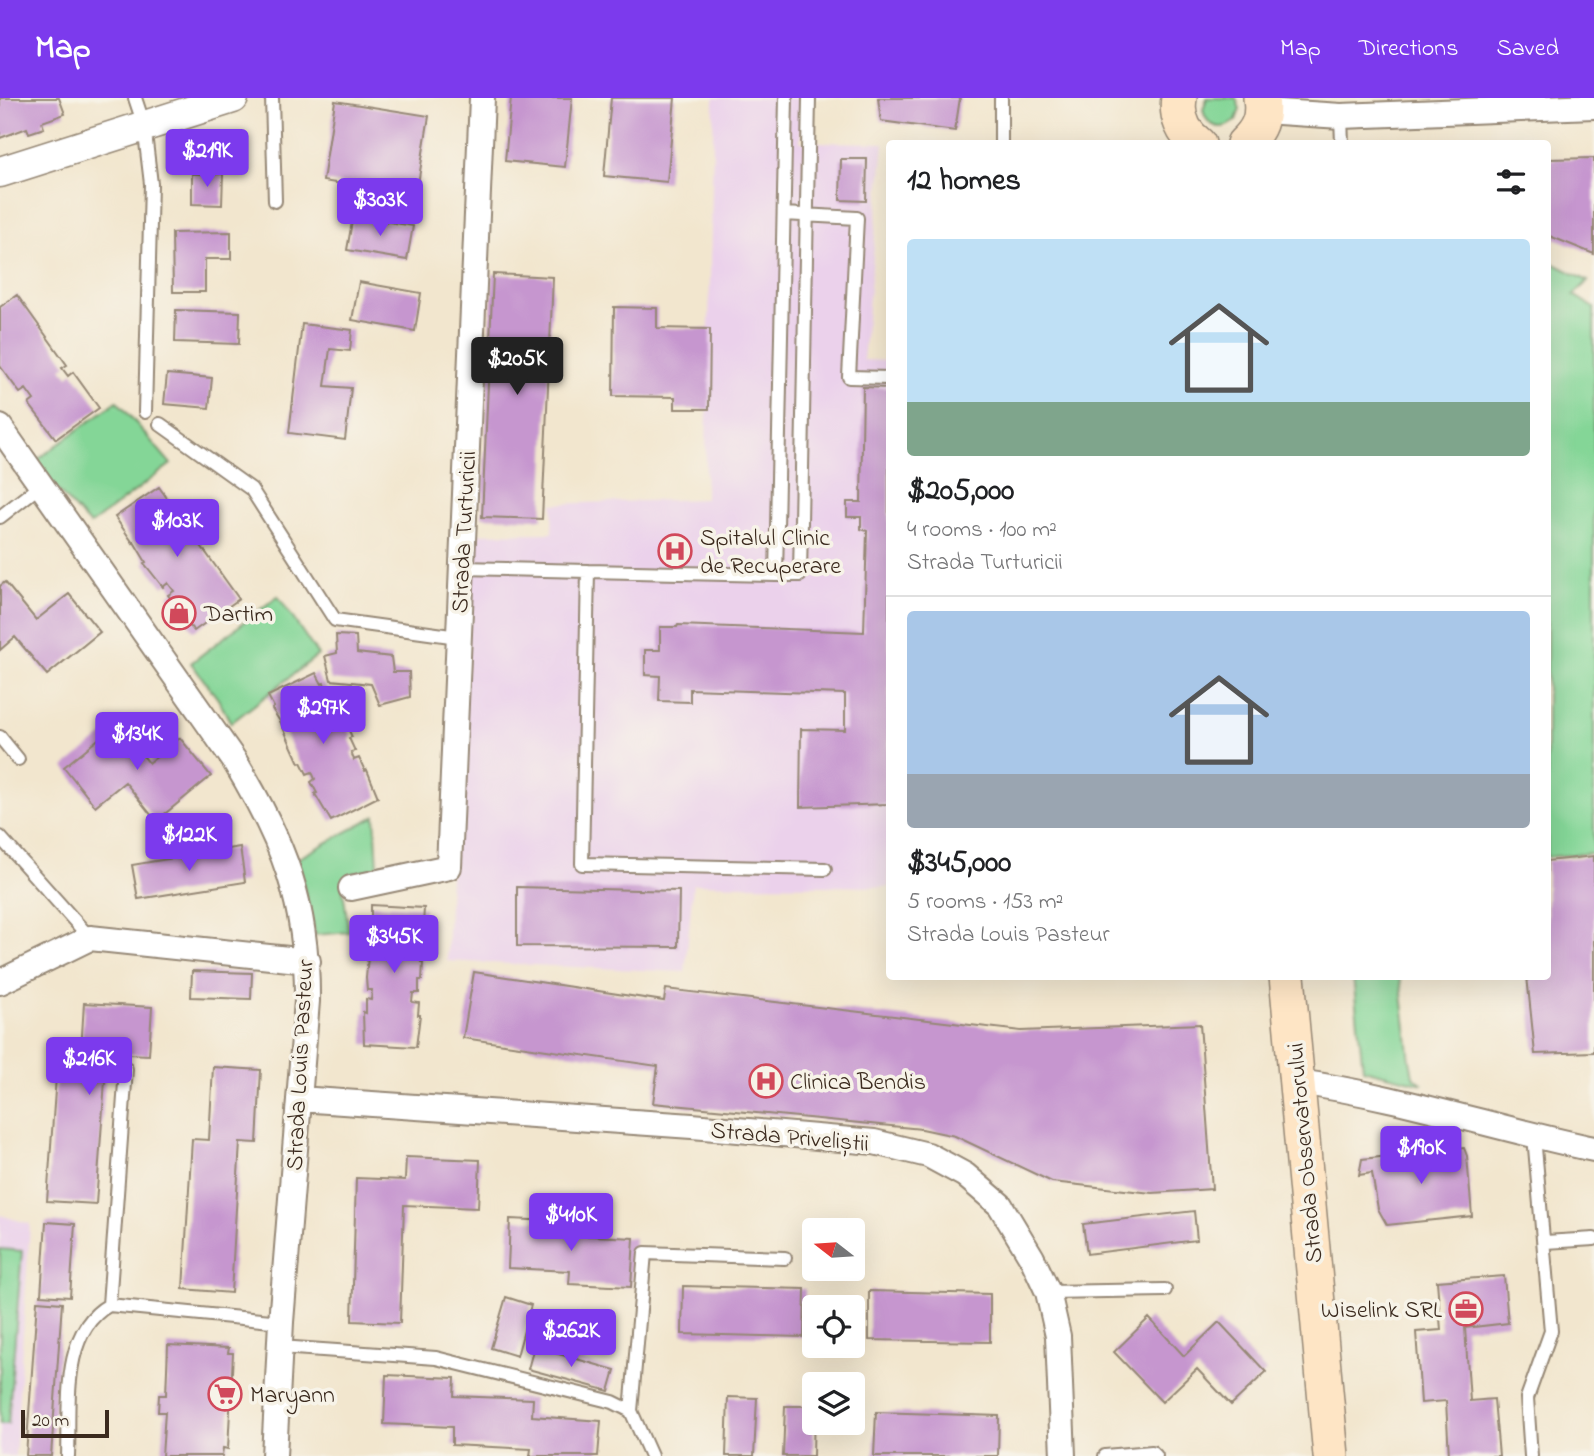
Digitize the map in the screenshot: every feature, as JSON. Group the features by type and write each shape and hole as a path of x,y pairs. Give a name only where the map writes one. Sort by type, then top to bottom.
{"main road":[{"name":"Strada Observatorului","path":"1287,980 1331,1456"}],"street":[{"path":"0,172 140,111 233,98"},
{"name":"Strada Turturicii","path":"351,888 449,867 482,98"},
{"path":"1257,124 1356,110 1594,106"},
{"name":"Strada Louis Pasteur","path":"0,427 234,760 261,804 296,890 307,961 306,1027 281,1322 274,1456"},
{"path":"0,982 90,938 307,961"},
{"path":"1298,1082 1343,1088 1594,1149"},
{"name":"Strada Priveliștii","path":"299,1099 705,1127 874,1142 928,1155 965,1175 1000,1205 1032,1258 1048,1293 1058,1336 1063,1456"}],"lane":[{"path":"272,98 275,201"},
{"path":"776,575 786,98"},
{"path":"461,568 800,575 808,98"},
{"path":"1001,98 1001,140"},
{"path":"1344,140 1356,110"},
{"path":"140,111 151,184 145,412"},
{"path":"784,214 857,218 849,377 886,378"},
{"path":"781,347 803,348"},
{"path":"160,424 251,489 335,620 458,637"},
{"path":"0,517 41,485"},
{"path":"588,571 582,864 825,869"},
{"path":"0,737 18,759"},
{"path":"0,837 90,938"},
{"path":"109,1305 126,1069"},
{"path":"1531,1456 1527,1398 1551,1331 1534,1136"},
{"path":"1545,1241 1594,1239"},
{"path":"651,1456 631,1411 645,1253 785,1258"},
{"path":"1048,1293 1165,1290"},
{"path":"68,1456 72,1362 77,1342 100,1310 109,1305 281,1322"},
{"path":"280,1347 436,1358 613,1402 631,1411"},
{"path":"1105,1456 1152,1452 1156,1456"}],"shaded area":[{"name":"Spitalul Clinic de Recuperare","path":"714,98 803,98 800,142 884,143 863,360 886,361 886,887 693,884 685,972 447,961 462,534 552,533 553,504 705,499"},
{"path":"0,1215 30,1224 15,1456 0,1456"}],"green space":[{"path":"1207,98 1236,98 1240,109 1236,120 1221,127 1208,121 1203,110"},
{"path":"1551,262 1588,281 1574,295 1594,308 1594,853 1551,857"},
{"path":"117,401 171,464 90,525 57,490 37,460"},
{"path":"278,596 318,655 231,723 218,699 191,663"},
{"path":"375,816 378,867 350,874 342,883 349,932 315,935 297,859"},
{"path":"1353,980 1400,980 1413,1076 1423,1084 1363,1069"},
{"path":"0,1249 22,1251 8,1424 0,1424"}],"building":[{"path":"0,98 59,98 65,114 42,122 44,128 29,133 27,128 0,138"},
{"path":"511,98 572,98 565,167 505,161"},
{"path":"611,98 675,98 667,182 604,176"},
{"path":"878,98 960,98 955,131 881,121"},
{"path":"335,101 429,116 416,196 323,181"},
{"path":"1594,158 1594,254 1551,237 1551,159"},
{"path":"841,159 867,159 866,201 840,200"},
{"path":"192,174 223,174 222,205 192,204"},
{"path":"353,216 413,226 407,260 347,250"},
{"path":"231,232 231,259 205,259 205,292 173,292 172,233"},
{"path":"493,274 553,277 542,519 482,517"},
{"path":"359,282 421,293 415,331 352,320"},
{"path":"17,295 67,365 62,368 68,376 73,372 99,408 56,439 29,404 34,400 26,389 20,393 0,366 0,307"},
{"path":"614,307 657,308 657,328 710,329 709,409 675,409 675,397 613,396"},
{"path":"176,310 240,312 239,344 175,342"},
{"path":"302,324 352,330 350,351 330,349 325,386 351,388 345,440 289,433"},
{"path":"167,374 212,378 209,408 164,404"},
{"path":"863,387 886,388 886,804 800,807 801,729 845,730 845,694 690,689 690,702 659,701 660,676 645,675 645,650 660,650 660,627 678,625 864,632 867,531 861,529 861,517 847,517 847,502 861,502"},
{"path":"159,487 239,599 194,631 174,607 176,606 168,595 174,591 168,583 163,587 155,577 115,517"},
{"path":"5,582 36,620 69,594 100,632 47,675 15,637 0,650 0,586"},
{"path":"336,635 356,636 357,653 391,657 393,672 409,672 410,697 380,705 371,684 331,680 325,656 337,653"},
{"path":"316,673 322,684 324,683 340,721 344,720 352,737 349,738 355,751 351,752 354,760 359,758 365,771 367,770 378,797 331,821 315,794 317,793 311,782 315,779 312,772 307,774 301,762 299,763 268,696"},
{"path":"117,724 149,763 180,738 211,776 156,821 125,782 95,806 64,767"},
{"path":"240,847 245,882 138,899 132,865"},
{"path":"1594,856 1594,1052 1535,1054 1527,980 1551,980 1551,861"},
{"path":"517,887 679,891 678,947 517,946"},
{"path":"371,905 424,908 423,925 426,925 421,962 422,980 419,980 419,993 413,993 412,1002 419,1003 416,1047 364,1044 363,1012 366,1013 366,999 371,1000 372,990 367,990 366,978 370,936 367,935 368,918 371,918"},
{"path":"192,971 252,973 251,999 191,997"},
{"path":"474,972 664,1001 666,989 1021,1031 1200,1024 1212,1189 1152,1193 1052,1182 955,1136 922,1129 653,1103 658,1066 463,1038"},
{"path":"84,1003 152,1007 149,1055 107,1053 96,1204 47,1201 58,1049 81,1051"},
{"path":"213,1067 261,1070 257,1143 240,1142 231,1293 183,1289 192,1139 209,1140"},
{"path":"1464,1148 1472,1216 1387,1225 1378,1209 1372,1173 1359,1175 1362,1159"},
{"path":"406,1157 480,1160 478,1208 404,1205 400,1323 352,1321 356,1178 405,1180"},
{"path":"1194,1211 1197,1240 1087,1254 1083,1224"},
{"path":"510,1219 573,1222 572,1235 634,1238 631,1287 569,1284 570,1271 508,1268"},
{"path":"46,1222 75,1224 70,1297 41,1295"},
{"path":"1504,1276 1508,1323 1465,1328 1470,1401 1494,1399 1499,1456 1449,1456 1446,1401 1421,1403 1416,1332 1441,1330 1437,1281"},
{"path":"683,1286 805,1289 805,1295 802,1295 802,1337 682,1334"},
{"path":"869,1291 990,1294 990,1342 869,1340"},
{"path":"506,1297 531,1305 517,1356 491,1348"},
{"path":"37,1301 62,1303 51,1456 26,1456"},
{"path":"1149,1318 1184,1356 1219,1322 1266,1372 1231,1405 1197,1369 1162,1402 1114,1352"},
{"path":"168,1345 229,1348 228,1353 233,1353 228,1449 223,1448 222,1456 162,1456 165,1412 158,1412 159,1395 166,1395"},
{"path":"534,1347 615,1370 609,1391 528,1369"},
{"path":"386,1375 455,1378 454,1396 533,1399 532,1416 601,1421 598,1456 530,1456 531,1449 452,1445 452,1427 384,1424"},
{"path":"728,1397 757,1398 754,1456 726,1456"},
{"path":"785,1406 802,1406 802,1435 813,1435 813,1456 783,1456"},
{"path":"876,1412 999,1416 998,1456 874,1456"}],"place":[{"name":"Spitalul Clinic de Recuperare","path":"675,551"},
{"name":"Dartim","path":"179,613"},
{"name":"Clinica Bendis","path":"766,1081"},
{"name":"Wiselink SRL","path":"1466,1309"},
{"name":"Maryann","path":"225,1394"}]}
